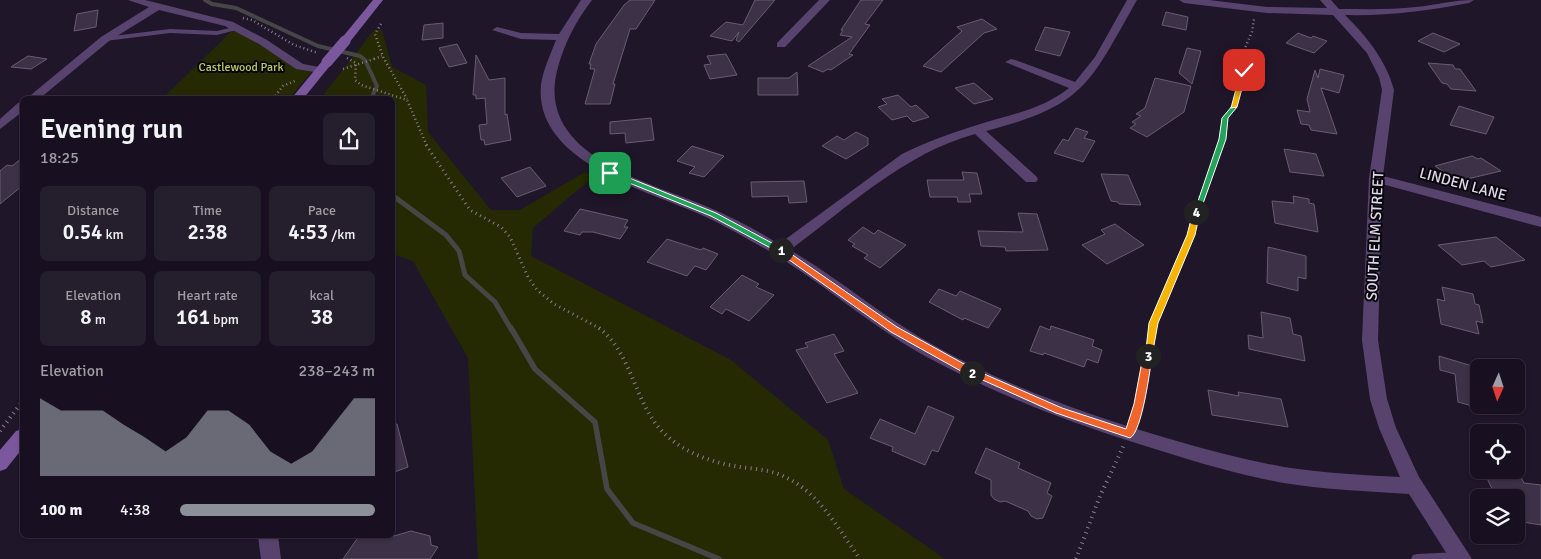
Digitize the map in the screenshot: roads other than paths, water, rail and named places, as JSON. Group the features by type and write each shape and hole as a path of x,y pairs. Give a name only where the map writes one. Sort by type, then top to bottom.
{"street":[{"path":"133,0 238,28 300,67 323,62"},
{"path":"299,96 323,62 345,40 378,0"},
{"path":"587,0 572,18 563,37 548,73 546,94 548,105 557,127 578,151 616,176 714,215 780,250 894,329 928,350 1014,393 1130,434 1218,461 1285,475 1415,486"},
{"path":"781,46 825,0"},
{"path":"780,250 907,157 938,141 1053,104 1078,87 1089,74 1132,0"},
{"path":"1184,0 1251,8 1336,12 1410,11 1466,0"},
{"name":"SOUTH ELM STREET","path":"1325,0 1376,58 1386,79 1388,90 1376,178 1370,359 1384,421 1415,486 1461,558"},
{"path":"36,96 105,39 158,6"},
{"path":"497,30 521,36 563,37"},
{"path":"1011,62 1078,87"},
{"path":"0,125 20,108"},
{"path":"977,129 1031,179"},
{"name":"LINDEN LANE","path":"1376,178 1541,222"},
{"path":"0,463 20,438"},
{"path":"268,538 271,559"}],"lane":[{"path":"105,39 170,31 217,33 238,28"},
{"path":"1417,559 1461,558"}],"waterway":[{"path":"205,0 212,4 236,8 318,46 360,56 365,60 377,86 372,96"},
{"path":"395,197 446,235 459,251 465,275 495,302 511,329"},
{"path":"511,328 535,369 595,422 607,489 633,523 719,559"}],"park label":[{"name":"Castlewood Park","path":"241,67"}]}
